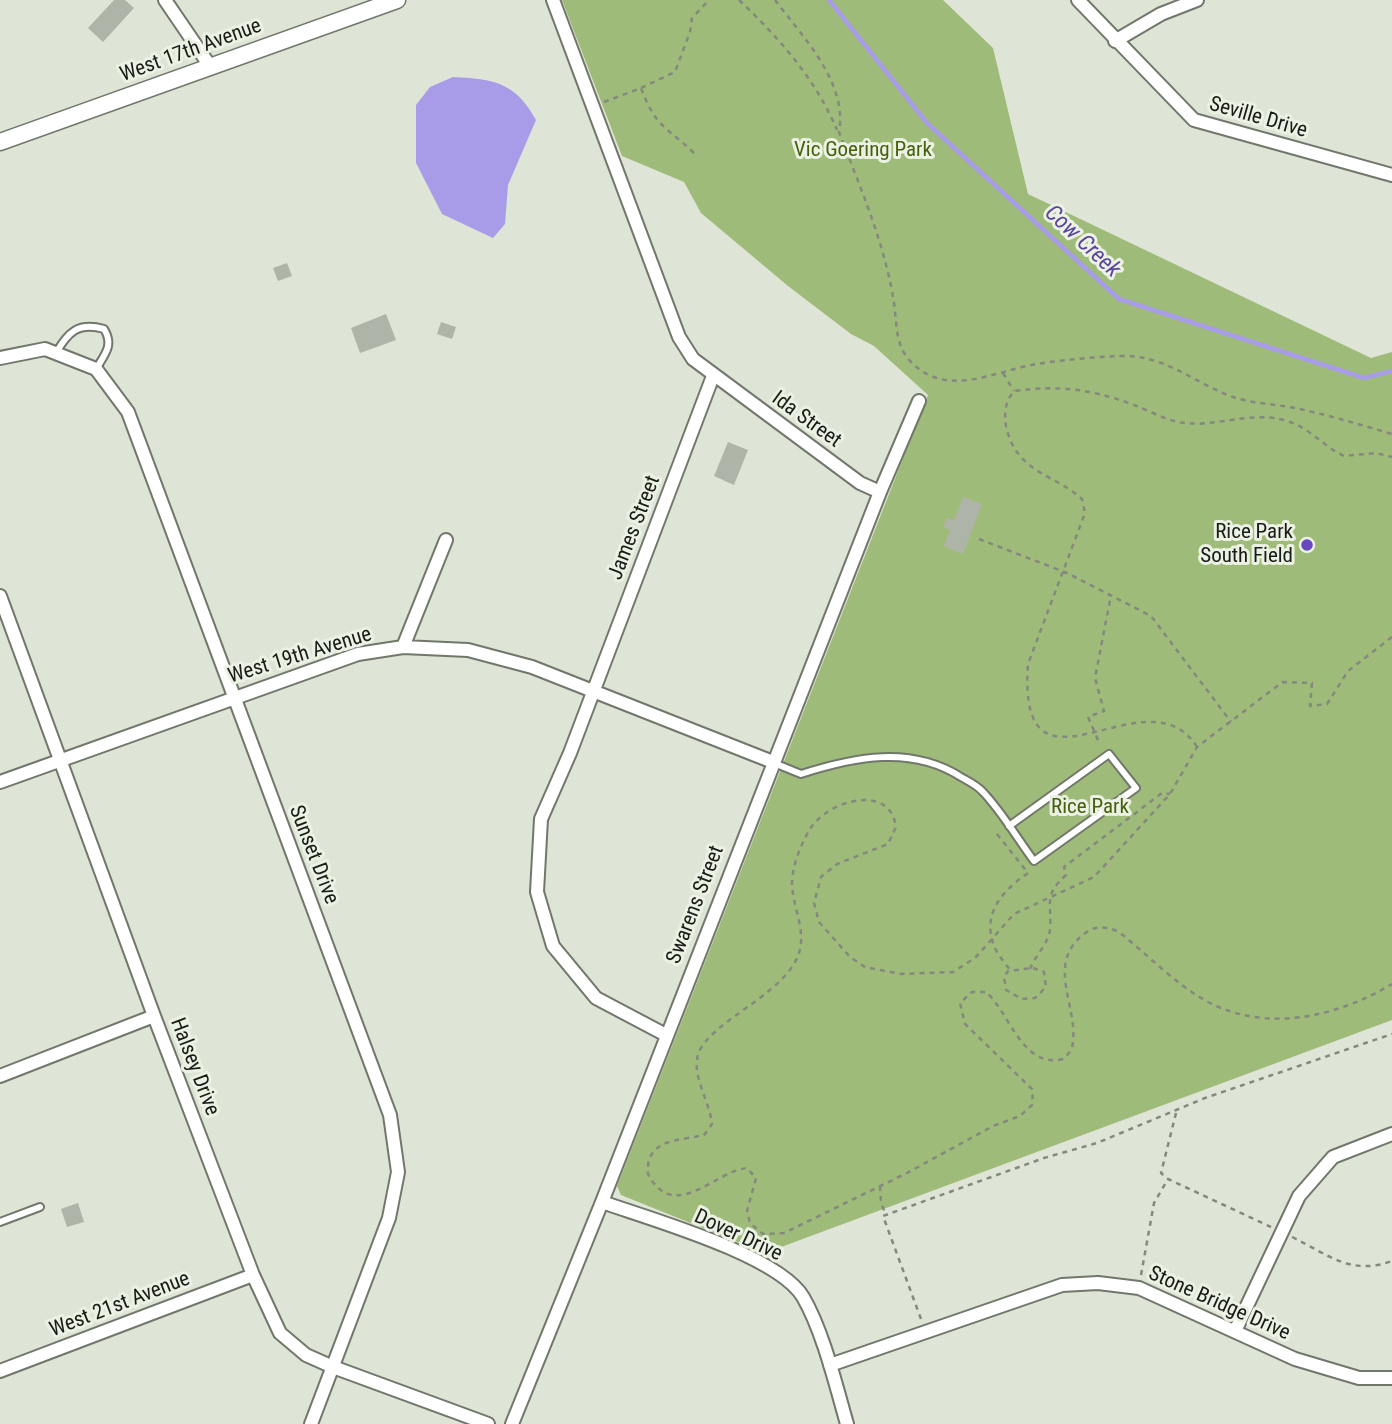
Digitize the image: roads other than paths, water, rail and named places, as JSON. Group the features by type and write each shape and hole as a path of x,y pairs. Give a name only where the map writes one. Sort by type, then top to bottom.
{"street":[{"path":"165,0 210,66"},
{"name":"West 17th Avenue","path":"0,142 397,0"},
{"path":"553,0 590,107 679,337 693,359 713,376"},
{"name":"Seville Drive","path":"1078,0 1194,120 1392,175"},
{"path":"1115,41 1161,14 1197,0"},
{"path":"0,358 45,349 96,369"},
{"name":"Sunset Drive","path":"96,369 128,412 390,1115 398,1172 389,1218 311,1424"},
{"name":"Ida Street","path":"713,376 860,483 880,492"},
{"name":"James Street","path":"666,1035 596,998 553,946 537,892 541,820 594,691 713,376"},
{"name":"Swarens Street","path":"512,1424 602,1202 880,492 919,401"},
{"path":"403,647 446,540"},
{"name":"Halsey Drive","path":"0,596 154,1016 253,1275 280,1333 306,1355 333,1367 488,1424"},
{"name":"West 19th Avenue","path":"0,782 358,654 403,647 468,650 533,667 773,762"},
{"path":"0,1076 154,1016"},
{"path":"1236,1329 1299,1196 1333,1157 1392,1134"},
{"name":"Dover Drive","path":"602,1202 713,1242 772,1269 803,1296 830,1365 847,1424"},
{"name":"West 21st Avenue","path":"0,1371 253,1275"},
{"name":"Stone Bridge Drive","path":"830,1365 1062,1285 1098,1283 1139,1288 1236,1329 1295,1359 1359,1378 1392,1378"}],"lane":[{"path":"56,353 68,333 83,326 104,329 110,339 109,348 96,369"},
{"path":"773,762 801,774 840,761 897,755 942,765 982,790 1034,860 1136,788 1109,754 1009,826"},
{"path":"0,1222 40,1207"}],"waterway":[{"name":"Cow Creek","path":"829,0 927,123 1119,299 1364,378 1392,371"}],"place":[{"name":"Rice Park South Field","path":"1307,545"}],"park label":[{"name":"Vic Goering Park","path":"863,151"},
{"name":"Rice Park","path":"1090,808"}]}
